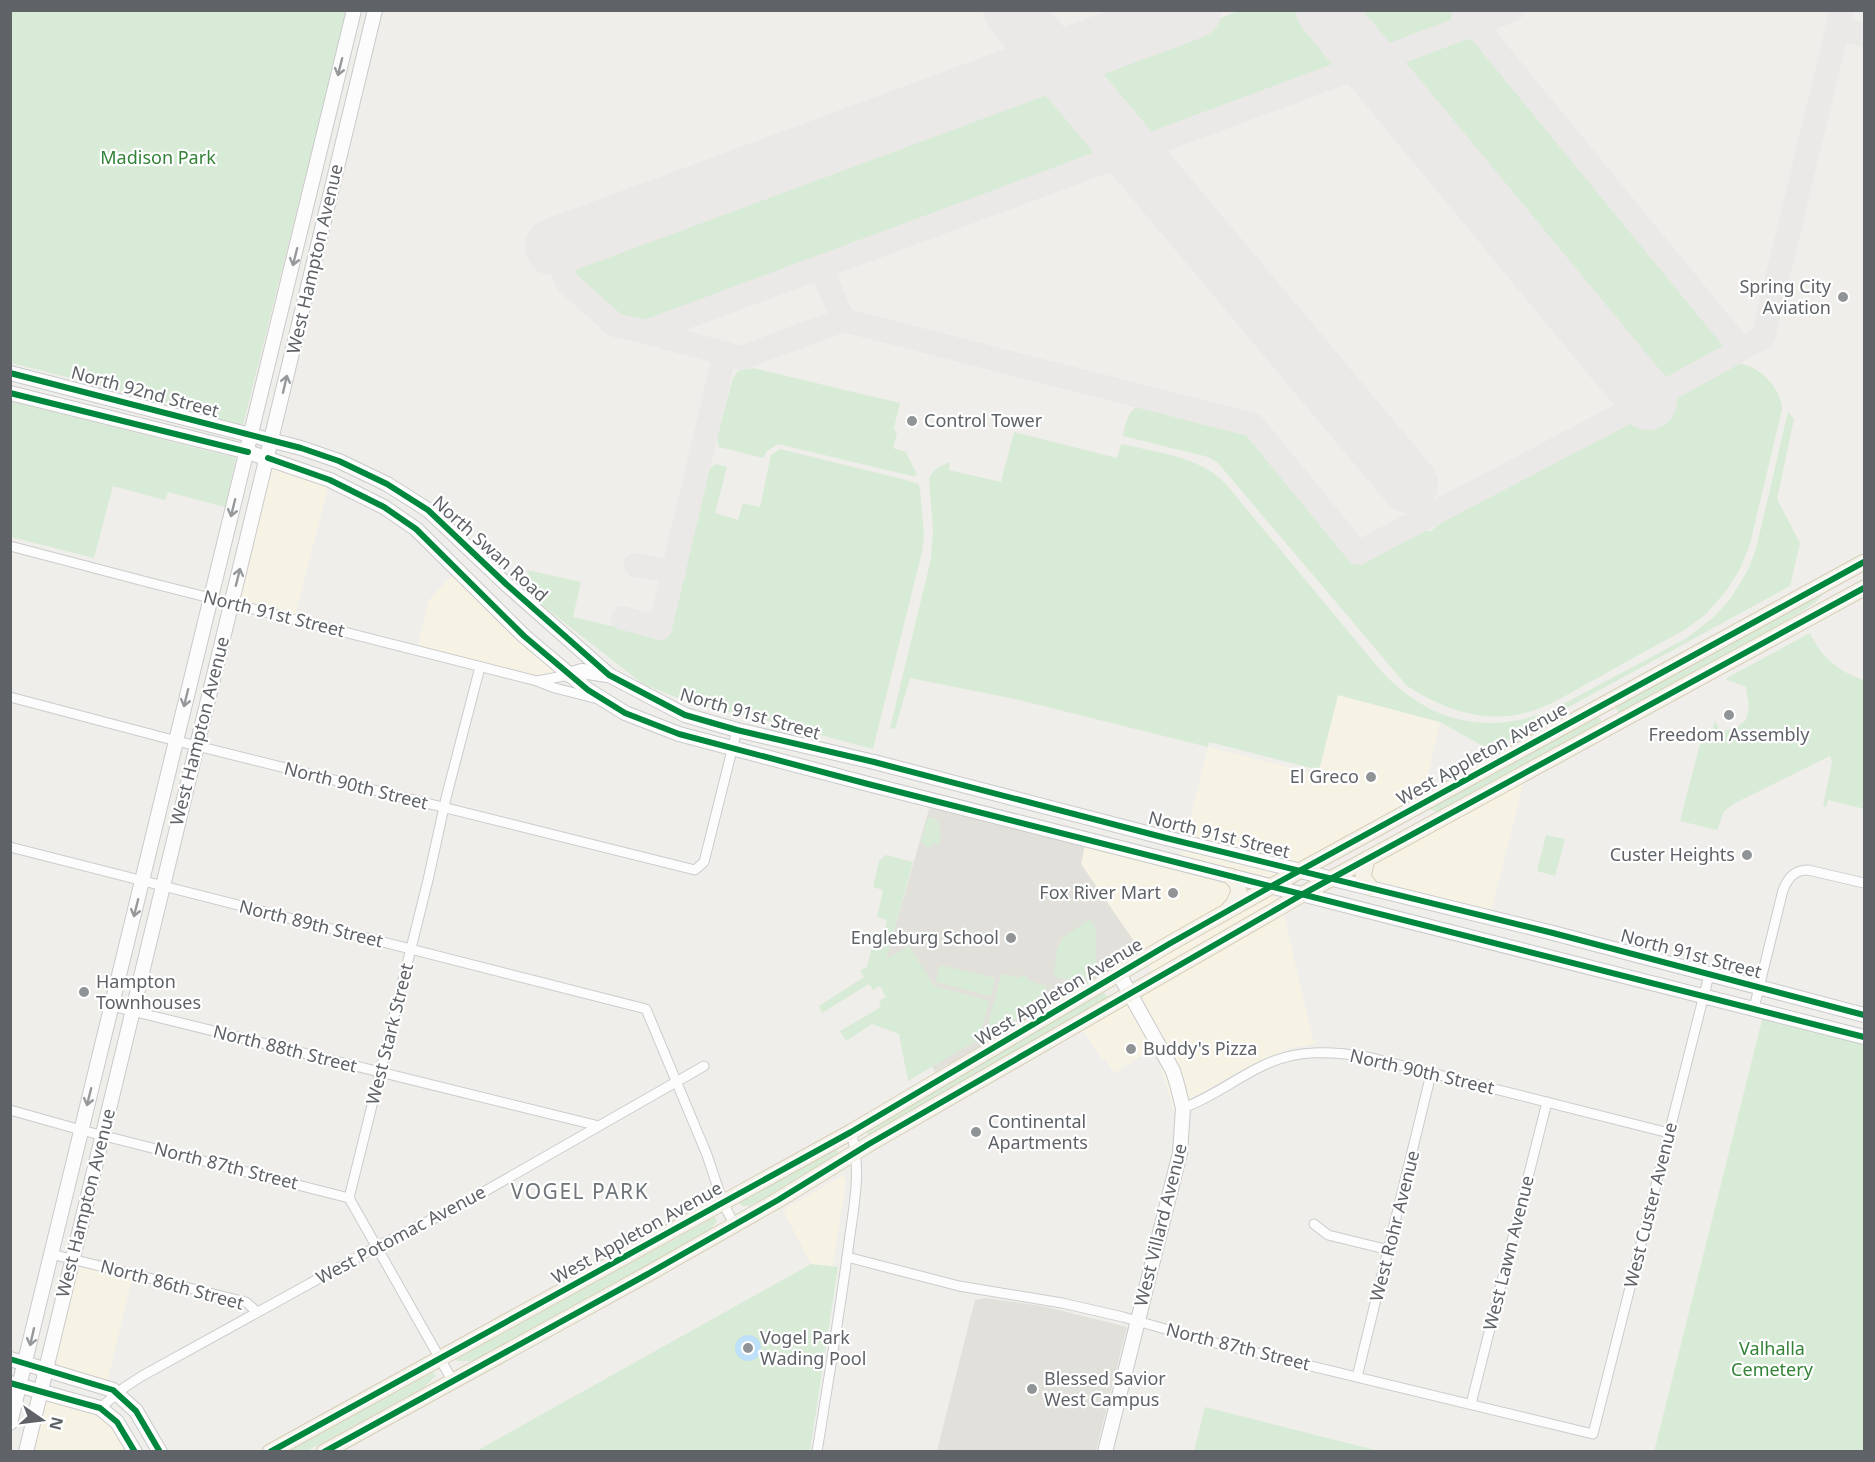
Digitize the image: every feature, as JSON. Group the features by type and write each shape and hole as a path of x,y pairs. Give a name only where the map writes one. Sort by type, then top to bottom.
{"main road":[{"name":"West Hampton Avenue","path":"10,1424 15,1384 26,1362 354,10"},
{"name":"West Hampton Avenue","path":"26,1452 375,10"},
{"name":"North 92nd Street","path":"10,373 272,441"},
{"name":"North 92nd Street","path":"10,393 268,458"},
{"name":"North Swan Road","path":"272,441 339,461 387,484 428,510 514,591 609,675"},
{"name":"North Swan Road","path":"268,458 330,480 384,507 400,518 433,545 524,636 568,675 605,701"},
{"name":"West Appleton Avenue","path":"270,1452 851,1132 1270,886 1864,562"},
{"name":"West Appleton Avenue","path":"324,1452 734,1224 1303,894 1864,588"},
{"path":"568,675 582,671 609,675"},
{"name":"North 91st Street","path":"609,675 685,715 738,730 1553,933 1864,1015"},
{"name":"North 91st Street","path":"605,701 625,712 679,734 1864,1037"},
{"path":"1367,859 1363,877 1371,888"},
{"path":"1226,911 1234,903 1239,891 1236,882 1230,876"},
{"path":"1195,929 1204,951"},
{"name":"West Villard Avenue","path":"1105,1452 1180,1152 1183,1108 1173,1071 1119,974"},
{"path":"10,1359 106,1387 118,1393 136,1411 160,1452"},
{"path":"15,1384 100,1408 117,1422 135,1452"}],"street":[{"name":"North 91st Street","path":"10,546 480,666 605,701"},
{"name":"West Stark Street","path":"349,1198 480,666"},
{"name":"North 91st Street","path":"537,681 568,675"},
{"name":"North 90th Street","path":"10,697 690,870 696,870 704,862 733,748"},
{"path":"733,748 738,730"},
{"name":"North 89th Street","path":"10,847 646,1010 677,1082"},
{"path":"1754,1008 1786,882 1798,870 1864,883"},
{"name":"West Custer Avenue","path":"1593,1434 1709,975"},
{"name":"North 88th Street","path":"112,1006 599,1126"},
{"name":"North 90th Street","path":"1183,1108 1198,1103 1277,1059 1302,1053 1321,1052 1350,1054 1670,1132"},
{"name":"West Potomac Avenue","path":"100,1408 142,1376 376,1247 459,1206 704,1066"},
{"name":"West Rohr Avenue","path":"1358,1377 1431,1074"},
{"path":"677,1082 707,1155 723,1203 734,1224"},
{"name":"West Lawn Avenue","path":"1471,1404 1547,1102"},
{"name":"North 87th Street","path":"10,1110 102,1136 349,1198"},
{"path":"817,1452 858,1172 857,1151 851,1132"},
{"path":"349,1198 452,1380"},
{"path":"1314,1224 1328,1235 1389,1250"},
{"name":"North 86th Street","path":"51,1254 246,1302 257,1312"},
{"name":"North 87th Street","path":"847,1257 959,1286 1062,1303 1138,1321 1211,1342 1593,1434"}],"shaded area":[{"path":"268,458 330,480 294,619 231,604"},
{"path":"458,569 569,675 537,681 417,651 429,600"},
{"path":"1338,695 1440,722 1424,793 1269,879 1285,919 1312,1036 1316,1044 1290,1048 1232,1075 1173,1109 1160,1065 1152,1049 1114,1073 1083,1030 1159,984 1142,953 1081,864 1085,845 1178,869 1208,747 1318,775"},
{"path":"1524,782 1490,915 1370,881 1369,867"},
{"name":"Engleburg School","path":"930,806 1085,845 1081,864 1142,953 935,1072 882,972"},
{"path":"842,1176 846,1179 833,1266 811,1264 783,1210"},
{"path":"73,1259 133,1274 106,1387 46,1369"},
{"name":"Blessed Savior West Campus","path":"987,1298 1047,1307 1127,1327 1096,1451 937,1451 975,1300"},
{"path":"40,1391 100,1408 135,1452 26,1452"}],"green space":[{"path":"1451,10 1453,14 1449,24 1409,41 1388,46 1369,40 1345,11"},
{"name":"Madison Park","path":"10,11 347,11 241,433 191,420 193,409 11,363"},
{"path":"1239,11 1305,11 1333,43 1339,57 1338,65 1159,133 1147,134 1136,132 1125,122 1104,98 1090,77 1096,65 1101,62"},
{"path":"1459,39 1470,39 1481,45 1725,337 1726,347 1723,352 1668,383 1657,383 1648,377 1398,73 1400,62"},
{"path":"1043,85 1060,92 1082,115 1100,139 1102,146 1097,155 657,320 632,321 618,315 601,302 577,276 574,268 575,261 582,255 1021,91"},
{"path":"1739,364 1754,368 1768,379 1778,393 1782,409 1750,544 1740,569 1726,591 1706,614 1686,629 1551,703 1527,713 1509,716 1473,714 1456,710 1439,704 1407,686 1218,463 1208,457 1123,436 1131,412 1137,407 1144,406 1190,415 1249,434 1359,563 1426,528 1429,532 1460,509 1642,413 1647,418 1669,399"},
{"path":"753,368 900,403 894,428 897,434 893,448 906,452 917,475 912,476 778,444 767,451 763,458 719,447 717,438 733,378 738,371"},
{"path":"10,401 236,458 225,507 168,492 165,500 113,486 94,558 11,537"},
{"path":"1788,412 1794,419 1777,499 1800,543 1790,586 1490,750 1440,722 1338,695 1319,770 1209,742 1208,747 1015,699 910,678 895,729 890,728 931,559 933,529 929,479 935,470 950,462 949,470 1001,482 1014,432 1117,458 1121,444 1178,457 1204,467 1225,483 1394,684 1413,699 1434,711 1477,722 1501,723 1525,719 1550,711 1687,638 1715,616 1731,598 1748,570 1756,549"},
{"path":"780,449 906,480 918,484 920,489 924,535 922,552 873,749 680,699 643,684 538,602 527,570 581,582 573,617 620,628 621,626 650,632 651,636 666,639 710,468 716,464 727,467 715,513 738,520 743,503 760,507 771,455"},
{"path":"1821,594 1822,596 1811,606 1771,631 1619,713 1615,706"},
{"path":"1810,633 1825,656 1847,673 1864,680 1864,809 1828,800 1826,807 1823,806 1832,762 1830,756 1735,803 1724,811 1717,830 1680,821 1700,744 1710,737 1715,721 1721,732 1737,727 1746,720 1749,707 1746,687 1725,679"},
{"path":"1598,715 1602,722 1600,724 1447,807 1437,811 1431,810 1430,807"},
{"path":"930,817 938,821 941,836 939,845 934,843 927,847 921,842 927,820"},
{"path":"1546,835 1565,839 1555,876 1537,871"},
{"path":"886,855 913,862 886,959 909,946 934,986 989,1001 979,1039 908,1081 899,1034 872,1024 846,1041 840,1031 881,1007 879,1001 886,997 880,986 873,990 869,984 822,1013 819,1006 864,977 860,970 867,967 873,942 881,944 887,920 877,917 883,890 873,887 879,861"},
{"path":"1090,919 1096,929 1096,971 1078,982 1053,976 1057,956 1055,955 1062,938"},
{"path":"940,965 995,978 991,996 936,982"},
{"path":"1001,975 1020,978 1021,975 1027,976 1027,980 1046,986 1041,1005 990,1034 987,1028"},
{"path":"1105,993 1108,998 869,1137 867,1132 870,1126 1096,994"},
{"name":"Valhalla Cemetery","path":"1763,1016 1864,1043 1864,1451 1654,1452"},
{"path":"830,1150 837,1150 839,1154 757,1202 749,1206 741,1206 740,1202"},
{"path":"715,1217 717,1222 707,1232 484,1355 471,1361 457,1361 456,1359 477,1347"},
{"path":"811,1264 838,1267 810,1451 479,1452 478,1450"},
{"path":"433,1372 436,1376 423,1388 307,1451 288,1451"},
{"path":"1205,1407 1379,1451 1194,1451"}],"water":[{"name":"Vogel Park Wading Pool","path":"748,1335 757,1339 761,1348 757,1357 748,1361 739,1357 735,1348 739,1339"}],"taxiway":[{"path":"1463,10 1741,349"},
{"path":"554,247 567,282 615,325 646,332 1512,10"},
{"path":"646,332 741,358 843,320 1253,425 1358,553 1648,401 1763,337 1842,10"},
{"path":"1838,28 1864,35"},
{"path":"1054,61 1131,153"},
{"path":"821,267 843,320"},
{"path":"623,618 660,628 725,353"},
{"path":"636,565 674,572"}],"runway":[{"path":"1012,10 1409,484"},
{"path":"554,247 1193,10"},
{"path":"1325,10 1648,401"}],"cycle path":[{"path":"10,373 301,448 339,461 387,484 428,510 506,584 609,675 685,715 1166,838 1553,933 1864,1015"},
{"path":"10,393 248,452"},
{"path":"268,458 330,480 384,507 416,529 524,636 588,690 625,713 679,734 1864,1037"},
{"path":"270,1452 851,1132 1270,887 1864,562"},
{"path":"324,1452 778,1200 869,1144 1303,894 1864,588"},
{"path":"10,1359 113,1390 136,1411 160,1452"},
{"path":"10,1383 100,1408 117,1422 135,1452"}],"place":[{"name":"Spring City Aviation","path":"1843,297"},
{"name":"Control Tower","path":"912,421"},
{"name":"Freedom Assembly","path":"1729,715"},
{"name":"El Greco","path":"1371,777"},
{"name":"Custer Heights","path":"1747,855"},
{"name":"Fox River Mart","path":"1173,893"},
{"name":"Engleburg School","path":"1011,938"},
{"name":"Hampton Townhouses","path":"84,992"},
{"name":"Buddy's Pizza","path":"1131,1049"},
{"name":"Continental Apartments","path":"976,1132"},
{"name":"Vogel Park Wading Pool","path":"748,1348"},
{"name":"Blessed Savior West Campus","path":"1032,1389"}],"district":[{"name":"VOGEL PARK","path":"580,1192"}]}
